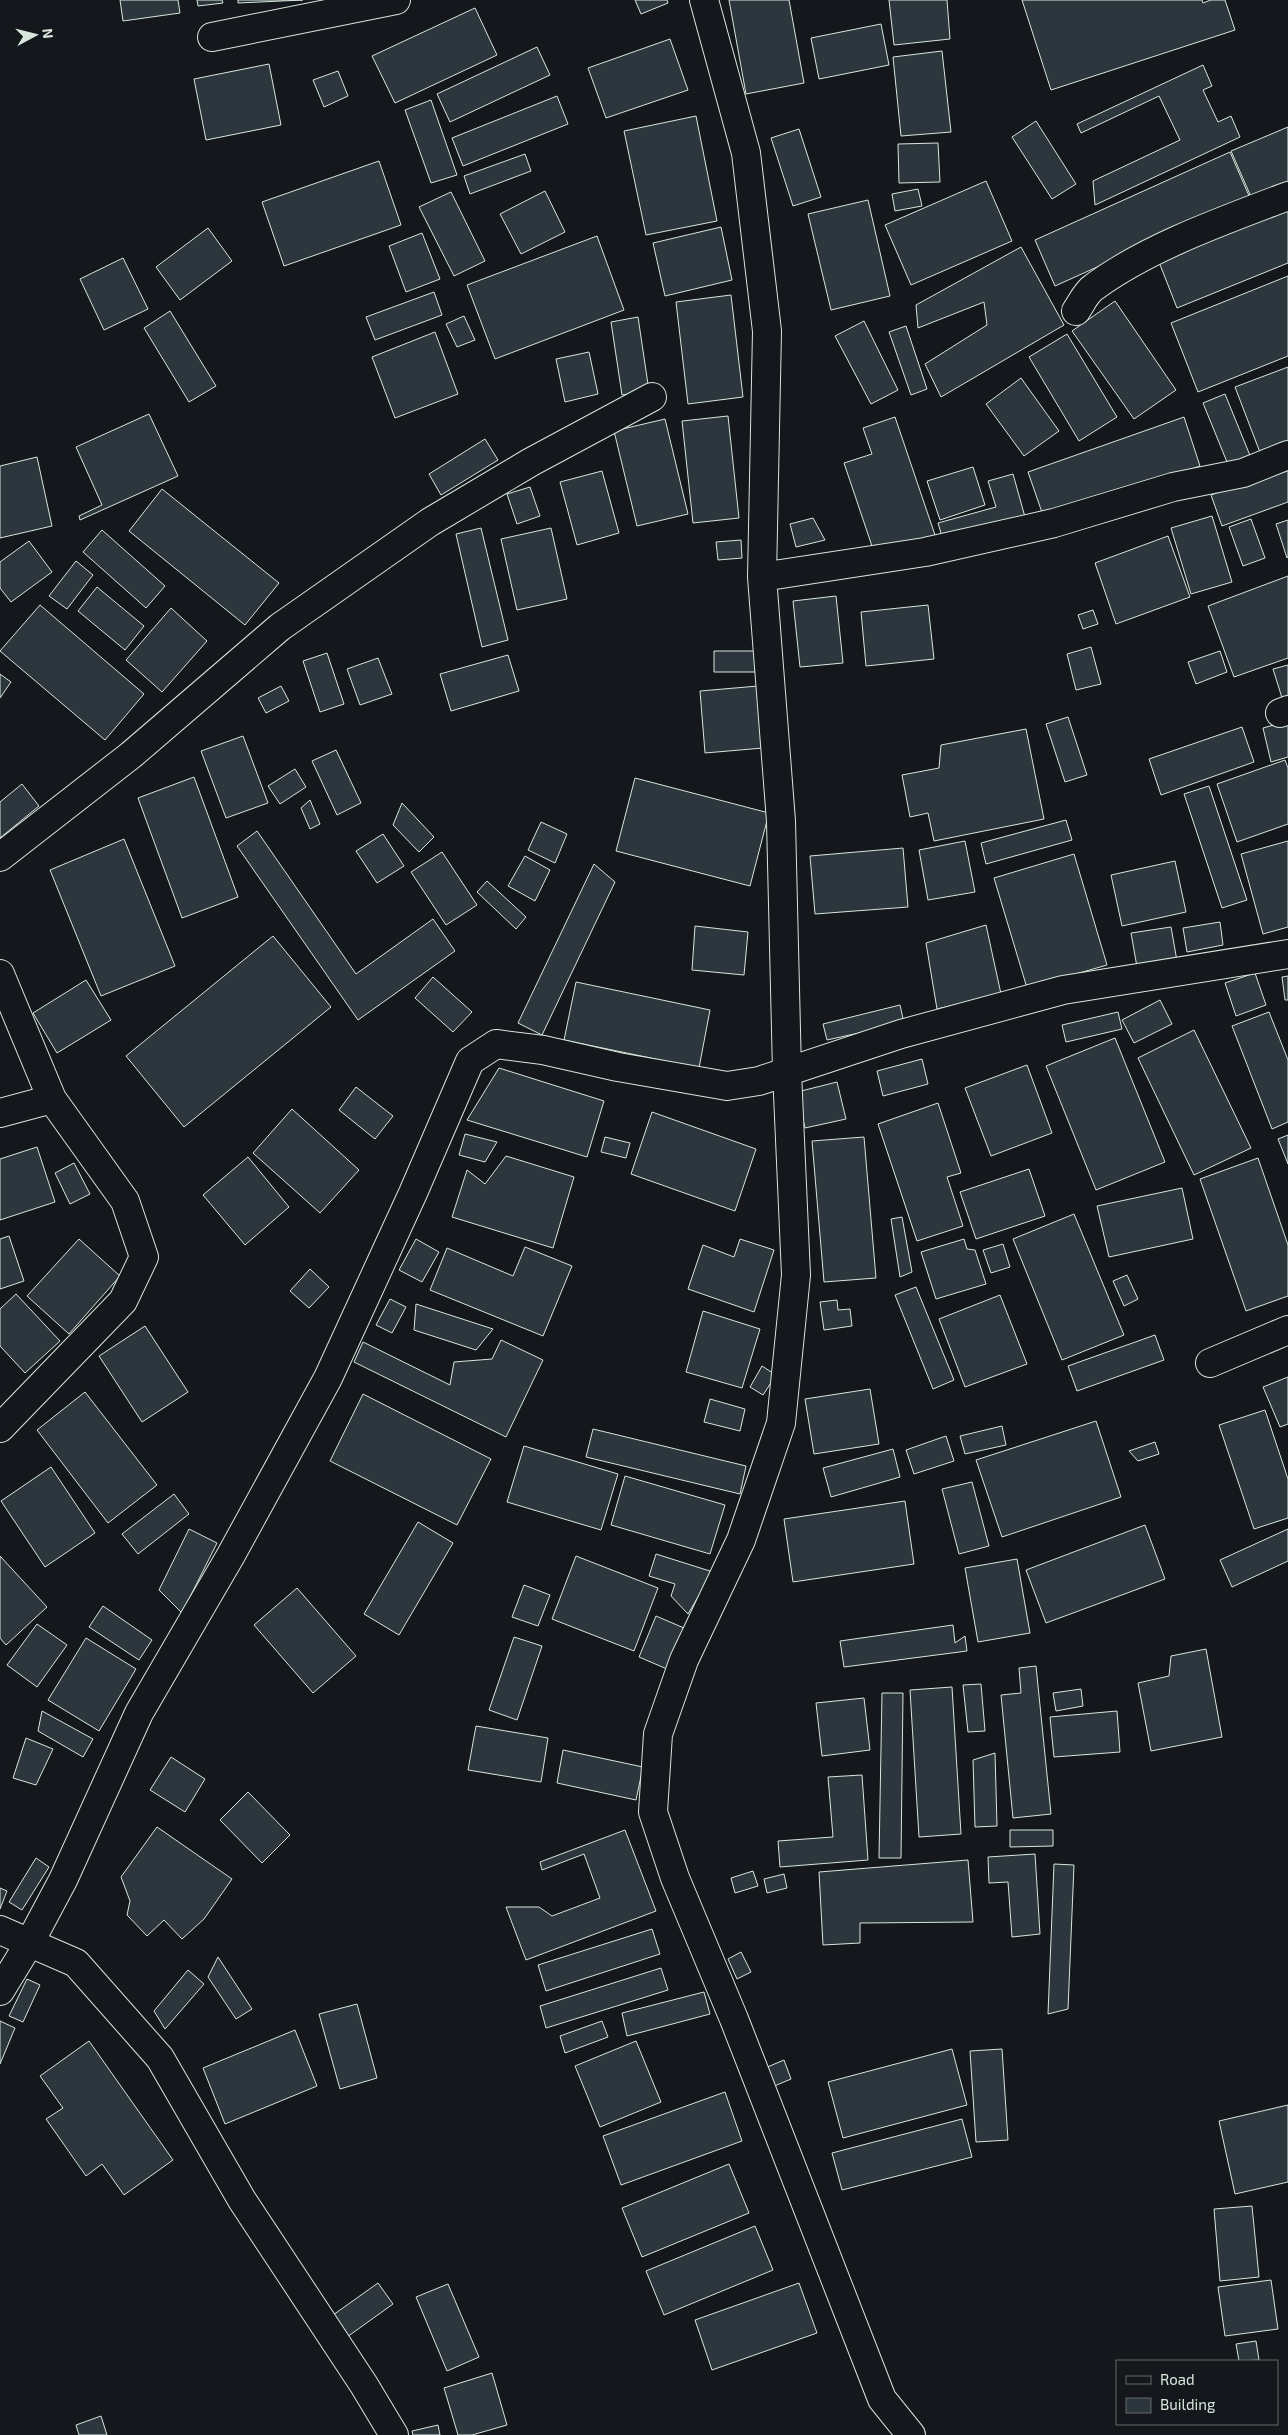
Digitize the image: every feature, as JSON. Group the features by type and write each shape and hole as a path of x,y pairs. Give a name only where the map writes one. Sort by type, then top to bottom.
{"street":[{"path":"212,37 396,0"},
{"path":"704,0 746,153 767,331 762,578 781,821 787,1072 796,1275 781,1423 741,1540 684,1660 658,1734 654,1812 676,1878 734,2019 882,2399 911,2435"},
{"path":"1076,311 1092,288 1153,252 1221,222 1288,196"},
{"path":"0,857 130,755 295,616 430,522 531,462 652,397"},
{"path":"762,578 925,552 1054,523 1173,487 1243,473 1288,455"},
{"path":"0,1991 30,1942 63,1880 139,1713 231,1555 328,1378 413,1192 470,1061 496,1044 543,1050 618,1067 727,1086 759,1081 901,1034 1063,990 1288,954"},
{"path":"0,974 52,1099 125,1201 144,1257 123,1301 0,1428"},
{"path":"0,1113 52,1099"},
{"path":"1210,1363 1288,1330"},
{"path":"0,1930 76,1963 160,2058 242,2200 364,2385 394,2435"}],"building":[{"path":"120,0 178,0 180,13 123,21"},
{"path":"197,0 222,0 223,3 198,6"},
{"path":"238,0 303,0 238,3"},
{"path":"635,0 667,0 668,3 641,14"},
{"path":"729,0 789,0 804,83 746,94"},
{"path":"889,0 947,0 950,39 894,45"},
{"path":"1022,0 1202,0 1203,3 1211,0 1225,0 1235,30 1051,90"},
{"path":"475,8 497,55 395,103 372,56"},
{"path":"881,24 889,65 819,79 811,38"},
{"path":"670,39 688,90 606,118 588,68"},
{"path":"537,47 550,75 450,122 437,94"},
{"path":"942,51 951,132 901,136 893,57"},
{"path":"269,64 281,125 206,140 194,79"},
{"path":"1203,65 1212,86 1203,90 1218,122 1231,116 1240,137 1095,205 1093,181 1180,140 1159,96 1081,133 1077,124"},
{"path":"338,71 348,96 324,107 313,80"},
{"path":"557,96 568,124 463,166 452,138"},
{"path":"431,100 457,175 431,183 405,110"},
{"path":"696,116 717,221 646,235 624,131"},
{"path":"1036,121 1076,184 1052,199 1012,137"},
{"path":"1288,127 1288,184 1252,199 1231,151"},
{"path":"799,129 821,197 793,206 771,138"},
{"path":"938,143 940,182 899,183 898,144"},
{"path":"1230,152 1250,198 1055,286 1035,240"},
{"path":"525,154 531,171 470,194 464,176"},
{"path":"379,161 401,225 284,266 262,202"},
{"path":"986,181 1012,241 911,285 885,225"},
{"path":"918,189 922,206 895,211 892,194"},
{"path":"545,191 565,232 521,254 500,214"},
{"path":"451,192 485,261 454,276 419,207"},
{"path":"868,200 890,296 831,310 808,214"},
{"path":"1288,205 1288,263 1177,308 1157,257"},
{"path":"721,227 732,280 665,296 653,243"},
{"path":"208,228 232,261 180,300 156,267"},
{"path":"422,233 440,279 406,292 389,246"},
{"path":"597,236 624,310 495,359 467,285"},
{"path":"1021,247 1064,325 941,397 925,364 987,325 984,302 918,328 916,305"},
{"path":"123,258 148,309 104,330 80,279"},
{"path":"1288,276 1288,356 1198,392 1171,323"},
{"path":"434,292 442,315 375,340 366,317"},
{"path":"731,295 743,397 688,404 676,302"},
{"path":"1115,301 1176,390 1134,419 1072,331"},
{"path":"170,311 216,386 189,402 144,328"},
{"path":"464,316 475,340 457,347 446,324"},
{"path":"638,317 649,391 622,395 611,322"},
{"path":"864,321 898,390 871,404 835,336"},
{"path":"906,326 927,389 911,395 889,332"},
{"path":"435,332 458,394 395,418 372,357"},
{"path":"1067,334 1117,417 1079,441 1029,357"},
{"path":"589,352 598,394 565,402 556,359"},
{"path":"1288,367 1288,445 1261,455 1235,387"},
{"path":"1021,378 1059,431 1024,456 986,404"},
{"path":"1225,394 1251,458 1229,467 1203,403"},
{"path":"149,414 178,476 80,520 79,516 102,505 76,447"},
{"path":"728,416 739,518 693,523 682,421"},
{"path":"895,417 935,535 875,555 844,463 872,454 863,428"},
{"path":"1184,417 1200,466 1045,521 1028,472"},
{"path":"665,419 688,514 637,526 614,431"},
{"path":"485,439 498,460 441,495 429,474"},
{"path":"37,457 52,526 0,538 0,466"},
{"path":"973,467 985,505 940,520 927,481"},
{"path":"1288,467 1288,502 1222,526 1211,495"},
{"path":"602,471 619,533 577,545 560,482"},
{"path":"1013,474 1025,517 943,540 938,523 996,507 988,481"},
{"path":"530,487 540,516 517,524 507,494"},
{"path":"162,489 279,583 245,625 129,531"},
{"path":"1212,516 1232,582 1191,594 1171,528"},
{"path":"813,518 825,540 796,547 790,524"},
{"path":"1251,519 1265,558 1243,566 1229,527"},
{"path":"1288,520 1288,557 1287,558 1276,524"},
{"path":"481,528 508,640 482,647 456,534"},
{"path":"551,528 567,599 517,610 501,539"},
{"path":"102,530 165,586 146,608 83,552"},
{"path":"1168,536 1190,597 1116,624 1095,563"},
{"path":"741,540 742,558 718,560 716,542"},
{"path":"29,541 52,572 11,602 0,588 0,562"},
{"path":"76,561 93,575 67,609 49,596"},
{"path":"1288,576 1288,658 1234,677 1208,606"},
{"path":"97,587 144,626 125,650 78,611"},
{"path":"836,596 843,663 800,667 793,601"},
{"path":"40,605 144,694 105,740 0,651"},
{"path":"928,605 934,659 866,666 861,612"},
{"path":"171,608 207,641 162,692 126,660"},
{"path":"1093,610 1098,624 1083,629 1078,615"},
{"path":"1091,647 1101,684 1076,690 1067,654"},
{"path":"714,651 756,651 756,672 714,672"},
{"path":"1220,651 1227,672 1196,684 1188,662"},
{"path":"327,653 344,704 320,712 303,661"},
{"path":"508,655 519,691 451,711 440,674"},
{"path":"378,658 392,694 360,705 347,669"},
{"path":"1288,665 1288,699 1283,701 1273,669"},
{"path":"0,674 11,682 0,698"},
{"path":"281,686 289,701 266,713 258,698"},
{"path":"758,686 763,748 705,753 700,691"},
{"path":"1068,717 1087,775 1065,782 1046,724"},
{"path":"1288,721 1288,757 1271,762 1263,728"},
{"path":"1242,727 1254,762 1161,795 1149,759"},
{"path":"1026,729 1044,819 934,841 928,813 910,817 902,775 939,768 941,745"},
{"path":"243,736 268,803 226,818 201,751"},
{"path":"336,750 361,803 337,815 312,761"},
{"path":"1285,760 1288,768 1288,824 1237,842 1217,784"},
{"path":"295,769 306,787 280,804 268,786"},
{"path":"194,777 238,897 182,918 138,798"},
{"path":"635,778 769,813 750,886 616,851"},
{"path":"22,784 39,806 0,838 0,802"},
{"path":"1209,786 1247,900 1222,908 1184,794"},
{"path":"310,800 320,824 310,829 301,808"},
{"path":"402,803 434,837 419,852 393,825"},
{"path":"1066,820 1072,840 986,864 981,843"},
{"path":"541,822 567,834 555,863 528,850"},
{"path":"257,831 356,974 433,919 455,951 358,1020 237,846"},
{"path":"383,834 404,866 377,883 356,851"},
{"path":"124,839 175,966 101,996 50,870"},
{"path":"965,841 975,892 928,900 919,850"},
{"path":"1288,841 1288,927 1263,934 1241,854"},
{"path":"903,848 908,907 815,914 810,856"},
{"path":"442,852 477,905 446,925 411,872"},
{"path":"1074,854 1107,965 1027,988 994,878"},
{"path":"525,856 550,870 535,901 508,886"},
{"path":"1175,861 1186,912 1122,926 1111,875"},
{"path":"594,864 615,882 542,1035 518,1023"},
{"path":"487,881 526,917 516,929 477,892"},
{"path":"1220,922 1223,945 1187,952 1183,928"},
{"path":"986,925 1001,994 937,1009 926,943"},
{"path":"695,926 748,932 744,975 692,970"},
{"path":"1171,927 1177,961 1137,967 1131,933"},
{"path":"273,936 331,1007 184,1127 126,1056"},
{"path":"1255,973 1266,1005 1236,1016 1225,983"},
{"path":"1288,976 1288,1000 1285,1000 1282,977"},
{"path":"433,977 472,1012 453,1032 415,998"},
{"path":"86,980 111,1020 57,1053 33,1013"},
{"path":"576,982 710,1010 699,1068 564,1040"},
{"path":"1160,1000 1172,1024 1134,1043 1122,1020"},
{"path":"900,1005 904,1023 827,1040 823,1024"},
{"path":"1118,1012 1122,1029 1066,1042 1062,1025"},
{"path":"1269,1012 1288,1060 1288,1122 1272,1129 1232,1026"},
{"path":"1194,1030 1251,1148 1194,1175 1138,1058"},
{"path":"1115,1038 1165,1162 1096,1190 1046,1066"},
{"path":"922,1059 928,1084 883,1096 877,1071"},
{"path":"1027,1065 1052,1133 991,1156 965,1088"},
{"path":"499,1068 604,1101 587,1157 467,1120"},
{"path":"837,1082 846,1119 805,1128 797,1092"},
{"path":"356,1087 393,1116 375,1139 339,1110"},
{"path":"938,1103 961,1173 947,1177 963,1226 917,1241 878,1124"},
{"path":"292,1109 359,1170 320,1213 253,1153"},
{"path":"652,1112 756,1149 735,1211 631,1174"},
{"path":"465,1134 497,1142 485,1162 459,1155"},
{"path":"1288,1135 1288,1164 1278,1139"},
{"path":"605,1137 630,1143 626,1158 601,1152"},
{"path":"864,1137 876,1278 824,1282 812,1141"},
{"path":"37,1147 55,1202 0,1220 0,1159"},
{"path":"506,1156 574,1177 553,1248 452,1217 467,1170 485,1184"},
{"path":"248,1157 289,1207 245,1245 203,1195"},
{"path":"1258,1158 1288,1245 1288,1296 1246,1311 1200,1179"},
{"path":"74,1163 90,1194 70,1204 55,1173"},
{"path":"1029,1169 1045,1216 976,1239 960,1192"},
{"path":"1182,1188 1193,1239 1109,1257 1097,1206"},
{"path":"1074,1214 1124,1335 1062,1360 1013,1239"},
{"path":"902,1217 912,1272 900,1277 891,1219"},
{"path":"9,1236 24,1281 0,1289 0,1239"},
{"path":"79,1239 120,1276 69,1334 27,1296"},
{"path":"416,1239 439,1252 422,1282 399,1270"},
{"path":"740,1239 774,1250 754,1312 688,1289 703,1245 734,1257"},
{"path":"964,1239 967,1249 975,1250 986,1284 936,1299 921,1252"},
{"path":"1003,1244 1010,1267 991,1273 983,1250"},
{"path":"525,1247 572,1266 543,1336 430,1290 447,1248 513,1276"},
{"path":"310,1269 329,1287 309,1308 290,1291"},
{"path":"1127,1275 1138,1299 1124,1306 1113,1281"},
{"path":"916,1287 954,1380 933,1389 895,1295"},
{"path":"16,1294 60,1341 25,1373 0,1346 0,1309"},
{"path":"1000,1295 1027,1364 965,1387 939,1319"},
{"path":"390,1299 406,1307 392,1333 376,1325"},
{"path":"837,1300 838,1310 850,1309 852,1326 824,1330 820,1302"},
{"path":"416,1304 493,1329 476,1350 414,1330"},
{"path":"703,1311 760,1329 742,1388 686,1372"},
{"path":"145,1326 188,1392 142,1422 99,1356"},
{"path":"1155,1335 1164,1360 1077,1391 1068,1366"},
{"path":"501,1340 543,1360 506,1437 354,1362 363,1342 450,1385 454,1362 492,1359"},
{"path":"762,1366 776,1375 763,1395 750,1387"},
{"path":"1288,1377 1288,1424 1280,1427 1263,1387"},
{"path":"870,1389 879,1444 814,1454 805,1399"},
{"path":"85,1392 157,1485 108,1523 37,1430"},
{"path":"363,1394 491,1459 457,1525 330,1461"},
{"path":"710,1399 745,1409 740,1431 704,1422"},
{"path":"1265,1410 1288,1479 1288,1518 1254,1529 1219,1425"},
{"path":"1096,1421 1121,1497 1002,1537 976,1460"},
{"path":"1002,1426 1006,1445 965,1454 960,1436"},
{"path":"593,1429 746,1466 740,1494 586,1457"},
{"path":"946,1436 954,1461 914,1474 906,1450"},
{"path":"1155,1442 1159,1454 1138,1461 1129,1451"},
{"path":"524,1446 618,1474 601,1530 507,1502"},
{"path":"893,1449 900,1477 831,1497 823,1468"},
{"path":"51,1467 95,1533 45,1567 1,1501"},
{"path":"625,1476 725,1505 710,1554 611,1525"},
{"path":"972,1482 989,1546 959,1554 942,1489"},
{"path":"174,1494 189,1514 138,1554 122,1534"},
{"path":"905,1501 914,1564 793,1582 784,1519"},
{"path":"418,1522 453,1543 399,1635 364,1614"},
{"path":"1145,1525 1165,1579 1046,1623 1026,1570"},
{"path":"189,1529 217,1543 182,1613 159,1590"},
{"path":"1288,1529 1288,1561 1232,1587 1220,1560"},
{"path":"656,1554 713,1572 688,1614 671,1596 675,1584 649,1576"},
{"path":"0,1556 47,1607 6,1645 0,1638"},
{"path":"576,1556 658,1588 634,1651 552,1619"},
{"path":"1017,1559 1030,1633 978,1642 965,1568"},
{"path":"524,1585 550,1595 538,1626 512,1617"},
{"path":"297,1588 356,1656 313,1693 254,1625"},
{"path":"103,1606 152,1640 139,1660 89,1627"},
{"path":"656,1616 684,1628 667,1669 639,1657"},
{"path":"37,1624 67,1645 37,1687 7,1665"},
{"path":"953,1625 955,1643 965,1636 967,1651 844,1667 840,1641"},
{"path":"514,1637 542,1646 517,1720 489,1710"},
{"path":"86,1638 136,1669 99,1731 48,1700"},
{"path":"1206,1649 1222,1737 1151,1751 1138,1683 1169,1676 1171,1656"},
{"path":"1036,1666 1051,1814 1013,1818 1001,1695 1021,1693 1019,1668"},
{"path":"981,1684 985,1731 968,1732 963,1685"},
{"path":"952,1687 961,1834 919,1837 910,1690"},
{"path":"1081,1689 1083,1706 1056,1711 1053,1693"},
{"path":"882,1693 903,1693 901,1858 879,1858"},
{"path":"864,1698 870,1750 822,1756 816,1703"},
{"path":"42,1711 93,1739 83,1757 38,1731"},
{"path":"1117,1711 1120,1752 1054,1757 1050,1717"},
{"path":"476,1726 548,1738 541,1782 468,1770"},
{"path":"26,1738 53,1749 36,1785 13,1778"},
{"path":"563,1750 643,1767 636,1800 557,1783"},
{"path":"995,1753 997,1826 975,1827 973,1760"},
{"path":"171,1757 205,1779 185,1812 150,1790"},
{"path":"862,1775 868,1860 780,1867 778,1841 833,1837 828,1777"},
{"path":"248,1792 290,1835 262,1863 220,1820"},
{"path":"157,1827 232,1879 204,1919 182,1939 164,1920 147,1936 127,1915 130,1901 121,1877"},
{"path":"625,1830 656,1911 526,1960 506,1907 539,1907 552,1916 600,1898 584,1854 542,1870 540,1862"},
{"path":"1010,1830 1053,1830 1053,1846 1010,1847"},
{"path":"1035,1854 1040,1934 1012,1937 1008,1882 989,1883 988,1857"},
{"path":"36,1858 49,1867 22,1910 9,1902"},
{"path":"968,1860 973,1922 860,1923 860,1943 823,1945 819,1872"},
{"path":"1054,1864 1074,1865 1068,2009 1048,2014"},
{"path":"753,1871 758,1886 735,1893 731,1878"},
{"path":"784,1874 787,1888 767,1893 764,1879"},
{"path":"0,1888 7,1891 0,1909"},
{"path":"652,1929 660,1954 546,1991 538,1965"},
{"path":"741,1952 751,1972 737,1979 728,1959"},
{"path":"218,1957 252,2009 236,2019 208,1977"},
{"path":"661,1968 668,1990 546,2028 540,2006"},
{"path":"188,1970 204,1984 165,2029 154,2011"},
{"path":"27,1979 40,1985 23,2022 9,2016"},
{"path":"704,1992 710,2014 627,2036 622,2013"},
{"path":"357,2004 377,2078 340,2089 319,2014"},
{"path":"0,2021 15,2028 0,2064"},
{"path":"602,2021 608,2037 565,2053 560,2036"},
{"path":"295,2030 317,2086 225,2124 203,2068"},
{"path":"89,2041 173,2160 124,2195 102,2164 86,2176 46,2119 63,2108 40,2076"},
{"path":"636,2041 661,2102 600,2127 575,2066"},
{"path":"952,2049 967,2105 843,2138 828,2082"},
{"path":"1002,2049 1008,2140 976,2142 970,2051"},
{"path":"784,2060 791,2079 772,2087 765,2068"},
{"path":"725,2092 742,2141 621,2185 603,2136"},
{"path":"1288,2105 1288,2182 1235,2194 1219,2121"},
{"path":"962,2119 972,2157 842,2190 832,2153"},
{"path":"729,2164 749,2213 642,2257 622,2208"},
{"path":"1252,2206 1259,2277 1220,2281 1214,2209"},
{"path":"755,2226 773,2270 664,2315 646,2271"},
{"path":"1271,2280 1278,2329 1225,2336 1218,2287"},
{"path":"378,2283 393,2304 347,2337 333,2315"},
{"path":"799,2283 817,2333 712,2370 695,2320"},
{"path":"448,2284 479,2357 447,2371 416,2297"},
{"path":"1256,2341 1259,2360 1239,2360 1236,2344"},
{"path":"492,2373 507,2425 472,2435 458,2435 444,2388"},
{"path":"101,2416 107,2435 79,2435 76,2425"},
{"path":"438,2425 440,2435 413,2435 412,2431"}]}
